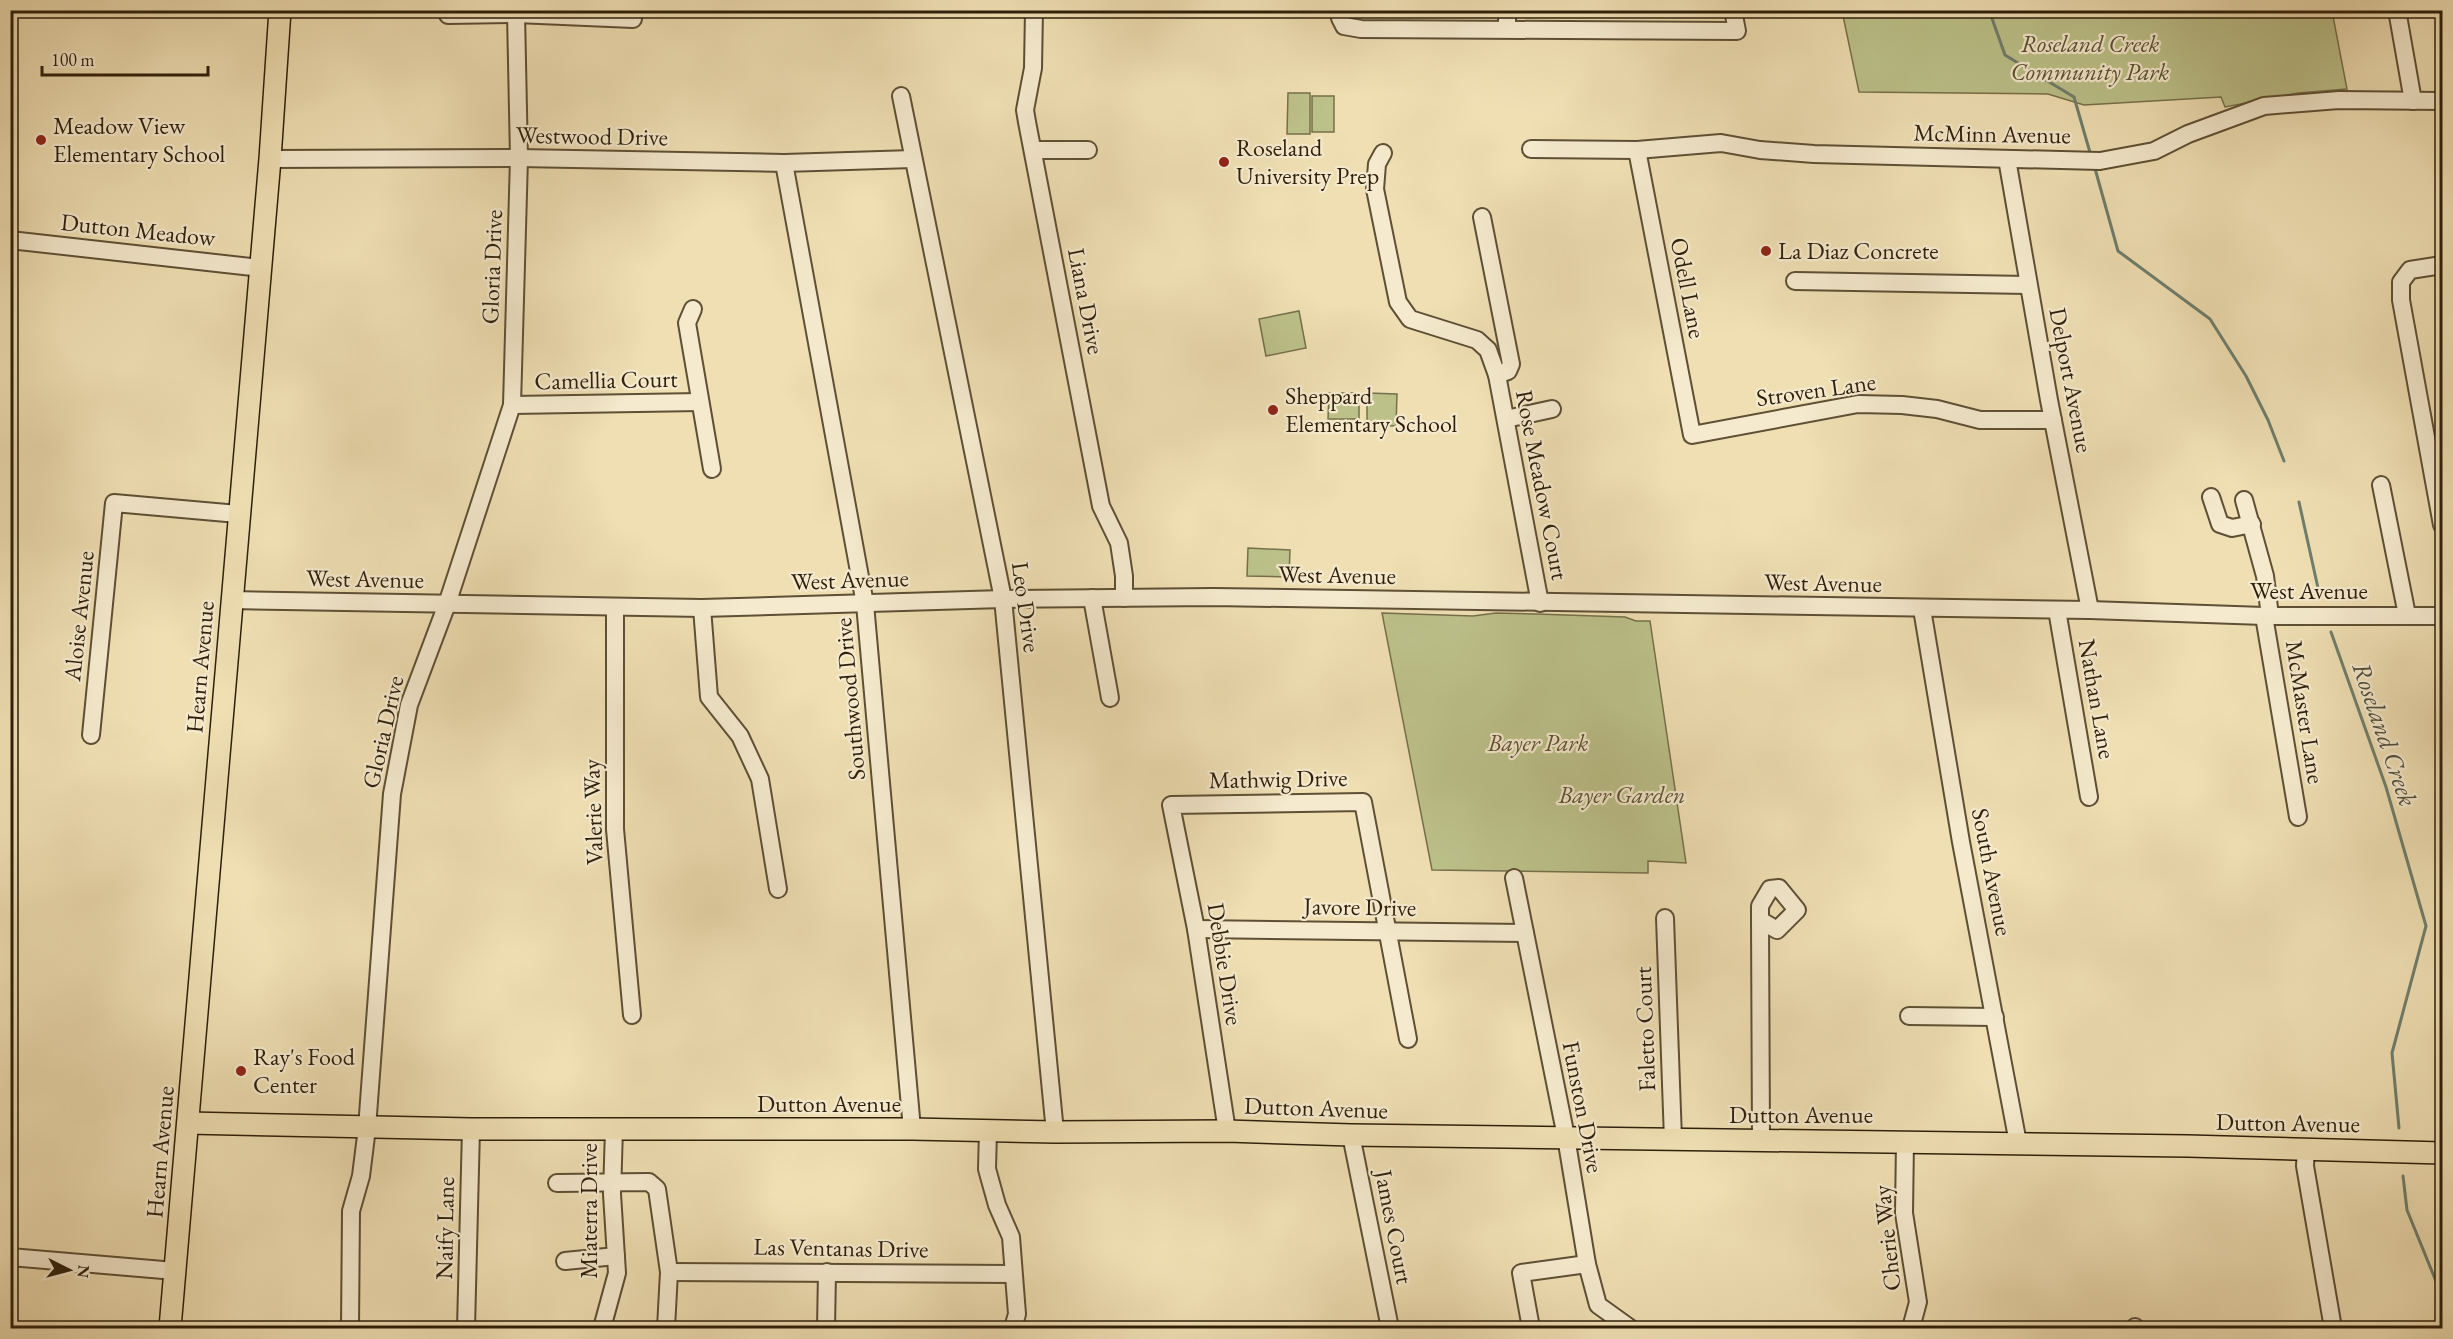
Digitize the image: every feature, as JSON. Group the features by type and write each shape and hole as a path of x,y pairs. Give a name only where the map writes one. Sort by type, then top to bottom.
{"main road":[{"name":"Hearn Avenue","path":"170,1329 270,159 280,10"},
{"name":"Dutton Avenue","path":"188,1123 471,1129 1227,1131 1351,1135 2306,1148 2442,1153"}],"street":[{"path":"447,10 448,15 516,14 633,19"},
{"name":"Liana Drive","path":"1034,10 1033,68 1026,110 1101,506 1119,543 1125,597"},
{"path":"1340,10 1340,18 1344,26 1352,28 1737,31 1733,10"},
{"path":"1507,10 1507,28"},
{"path":"2397,10 2413,101"},
{"name":"Gloria Drive","path":"350,1329 351,1211 361,1176 367,1128 392,794 409,705 447,604 512,405 519,158 516,14"},
{"name":"Leo Drive","path":"901,96 1003,599 1055,1132"},
{"name":"McMinn Avenue","path":"1531,149 1637,150 1730,144 1760,150 1814,154 2100,161 2154,151 2187,134 2264,106 2340,100 2442,101"},
{"path":"1033,150 1088,150"},
{"name":"Odell Lane","path":"1637,150 1692,435"},
{"name":"Rose Meadow Court","path":"1383,153 1377,164 1375,189 1398,302 1410,319 1477,340 1488,350 1497,375 1540,603"},
{"name":"Westwood Drive","path":"270,159 519,158 784,163 913,159"},
{"name":"Delport Avenue","path":"2007,159 2028,285 2090,610"},
{"name":"Southwood Drive","path":"784,163 865,604 912,1129"},
{"name":"Rose Meadow Court","path":"1482,217 1511,364 1508,370 1497,375"},
{"name":"Dutton Meadow","path":"10,240 260,268"},
{"path":"2442,265 2410,270 2401,282 2401,300 2442,525"},
{"path":"1796,280 2028,285"},
{"name":"Camellia Court","path":"693,309 687,323 712,469"},
{"name":"Camellia Court","path":"512,405 700,402"},
{"name":"Stroven Lane","path":"1692,435 1858,404 1902,405 1936,409 1980,420 2053,420"},
{"path":"1506,419 1552,409"},
{"path":"2381,485 2407,615"},
{"path":"2211,497 2220,524 2232,528 2252,524"},
{"name":"McMaster Lane","path":"2244,500 2265,576 2267,616 2298,817"},
{"name":"Aloise Avenue","path":"91,735 114,503 238,514"},
{"name":"West Avenue","path":"231,600 702,608 1125,597 2090,610 2267,616 2442,616"},
{"path":"1092,598 1110,698"},
{"name":"Valerie Way","path":"615,607 615,830 632,1015"},
{"path":"702,608 709,697 740,736 760,779 778,889"},
{"name":"South Avenue","path":"1922,609 1959,831 2018,1143"},
{"name":"Nathan Lane","path":"2057,610 2090,797"},
{"name":"Mathwig Drive","path":"1171,805 1363,802 1388,931"},
{"name":"Debbie Drive","path":"1171,805 1196,929 1227,1131"},
{"name":"Funston Drive","path":"1514,878 1566,1137 1587,1264 1598,1305 1630,1329"},
{"name":"Faletto Court","path":"1665,918 1673,1139"},
{"path":"1760,920 1761,1140"},
{"name":"Javore Drive","path":"1196,929 1524,933"},
{"path":"1388,931 1408,1039"},
{"path":"1909,1016 1995,1017"},
{"name":"Naify Lane","path":"466,1329 471,1129"},
{"name":"Miaterra Drive","path":"602,1329 616,1279 612,1181 614,1129"},
{"path":"988,1131 987,1168 997,1205 1011,1237 1017,1314 1013,1329"},
{"name":"James Court","path":"1351,1135 1390,1329"},
{"name":"Cherie Way","path":"1905,1142 1904,1213 1918,1302 1911,1329"},
{"path":"2306,1148 2305,1166 2333,1329"},
{"path":"556,1183 649,1182 657,1189 669,1272 666,1329"},
{"path":"565,1261 616,1256"},
{"path":"10,1257 175,1271"},
{"path":"1531,1329 1521,1273 1587,1264"},
{"name":"Las Ventanas Drive","path":"669,1272 1013,1274"},
{"path":"826,1329 827,1272"}],"green space":[{"name":"Roseland Creek Community Park","path":"1842,11 2332,11 2347,89 2298,93 2225,107 2221,97 2084,105 2048,94 1859,92"},
{"path":"1288,93 1310,93 1310,134 1287,134"},
{"path":"1312,96 1334,96 1334,132 1312,132"},
{"path":"1299,311 1306,348 1266,356 1259,319"},
{"path":"1329,393 1359,393 1359,419 1328,419"},
{"path":"1367,393 1397,394 1396,426 1371,425 1367,420"},
{"path":"1248,548 1290,550 1289,577 1247,576"},
{"name":"Bayer Park","path":"1382,613 1473,616 1496,613 1536,614 1625,617 1636,621 1650,621 1686,863 1648,861 1648,873 1432,870"}],"waterway":[{"name":"Roseland Creek","path":"1989,10 2005,55 2074,97 2091,156"},
{"name":"Roseland Creek","path":"2094,165 2118,251 2210,319 2246,376 2268,420 2284,461"},
{"name":"Roseland Creek","path":"2299,502 2320,597"},
{"name":"Roseland Creek","path":"2331,632 2386,787 2426,926 2392,1053 2399,1128"},
{"name":"Roseland Creek","path":"2403,1176 2407,1210 2442,1296"}],"place":[{"name":"Meadow View Elementary School","path":"41,140"},
{"name":"Roseland University Prep","path":"1224,162"},
{"name":"La Diaz Concrete","path":"1766,251"},
{"name":"Sheppard Elementary School","path":"1273,410"},
{"name":"Ray's Food Center","path":"241,1071"}],"park label":[{"name":"Bayer Garden","path":"1622,795"}]}
